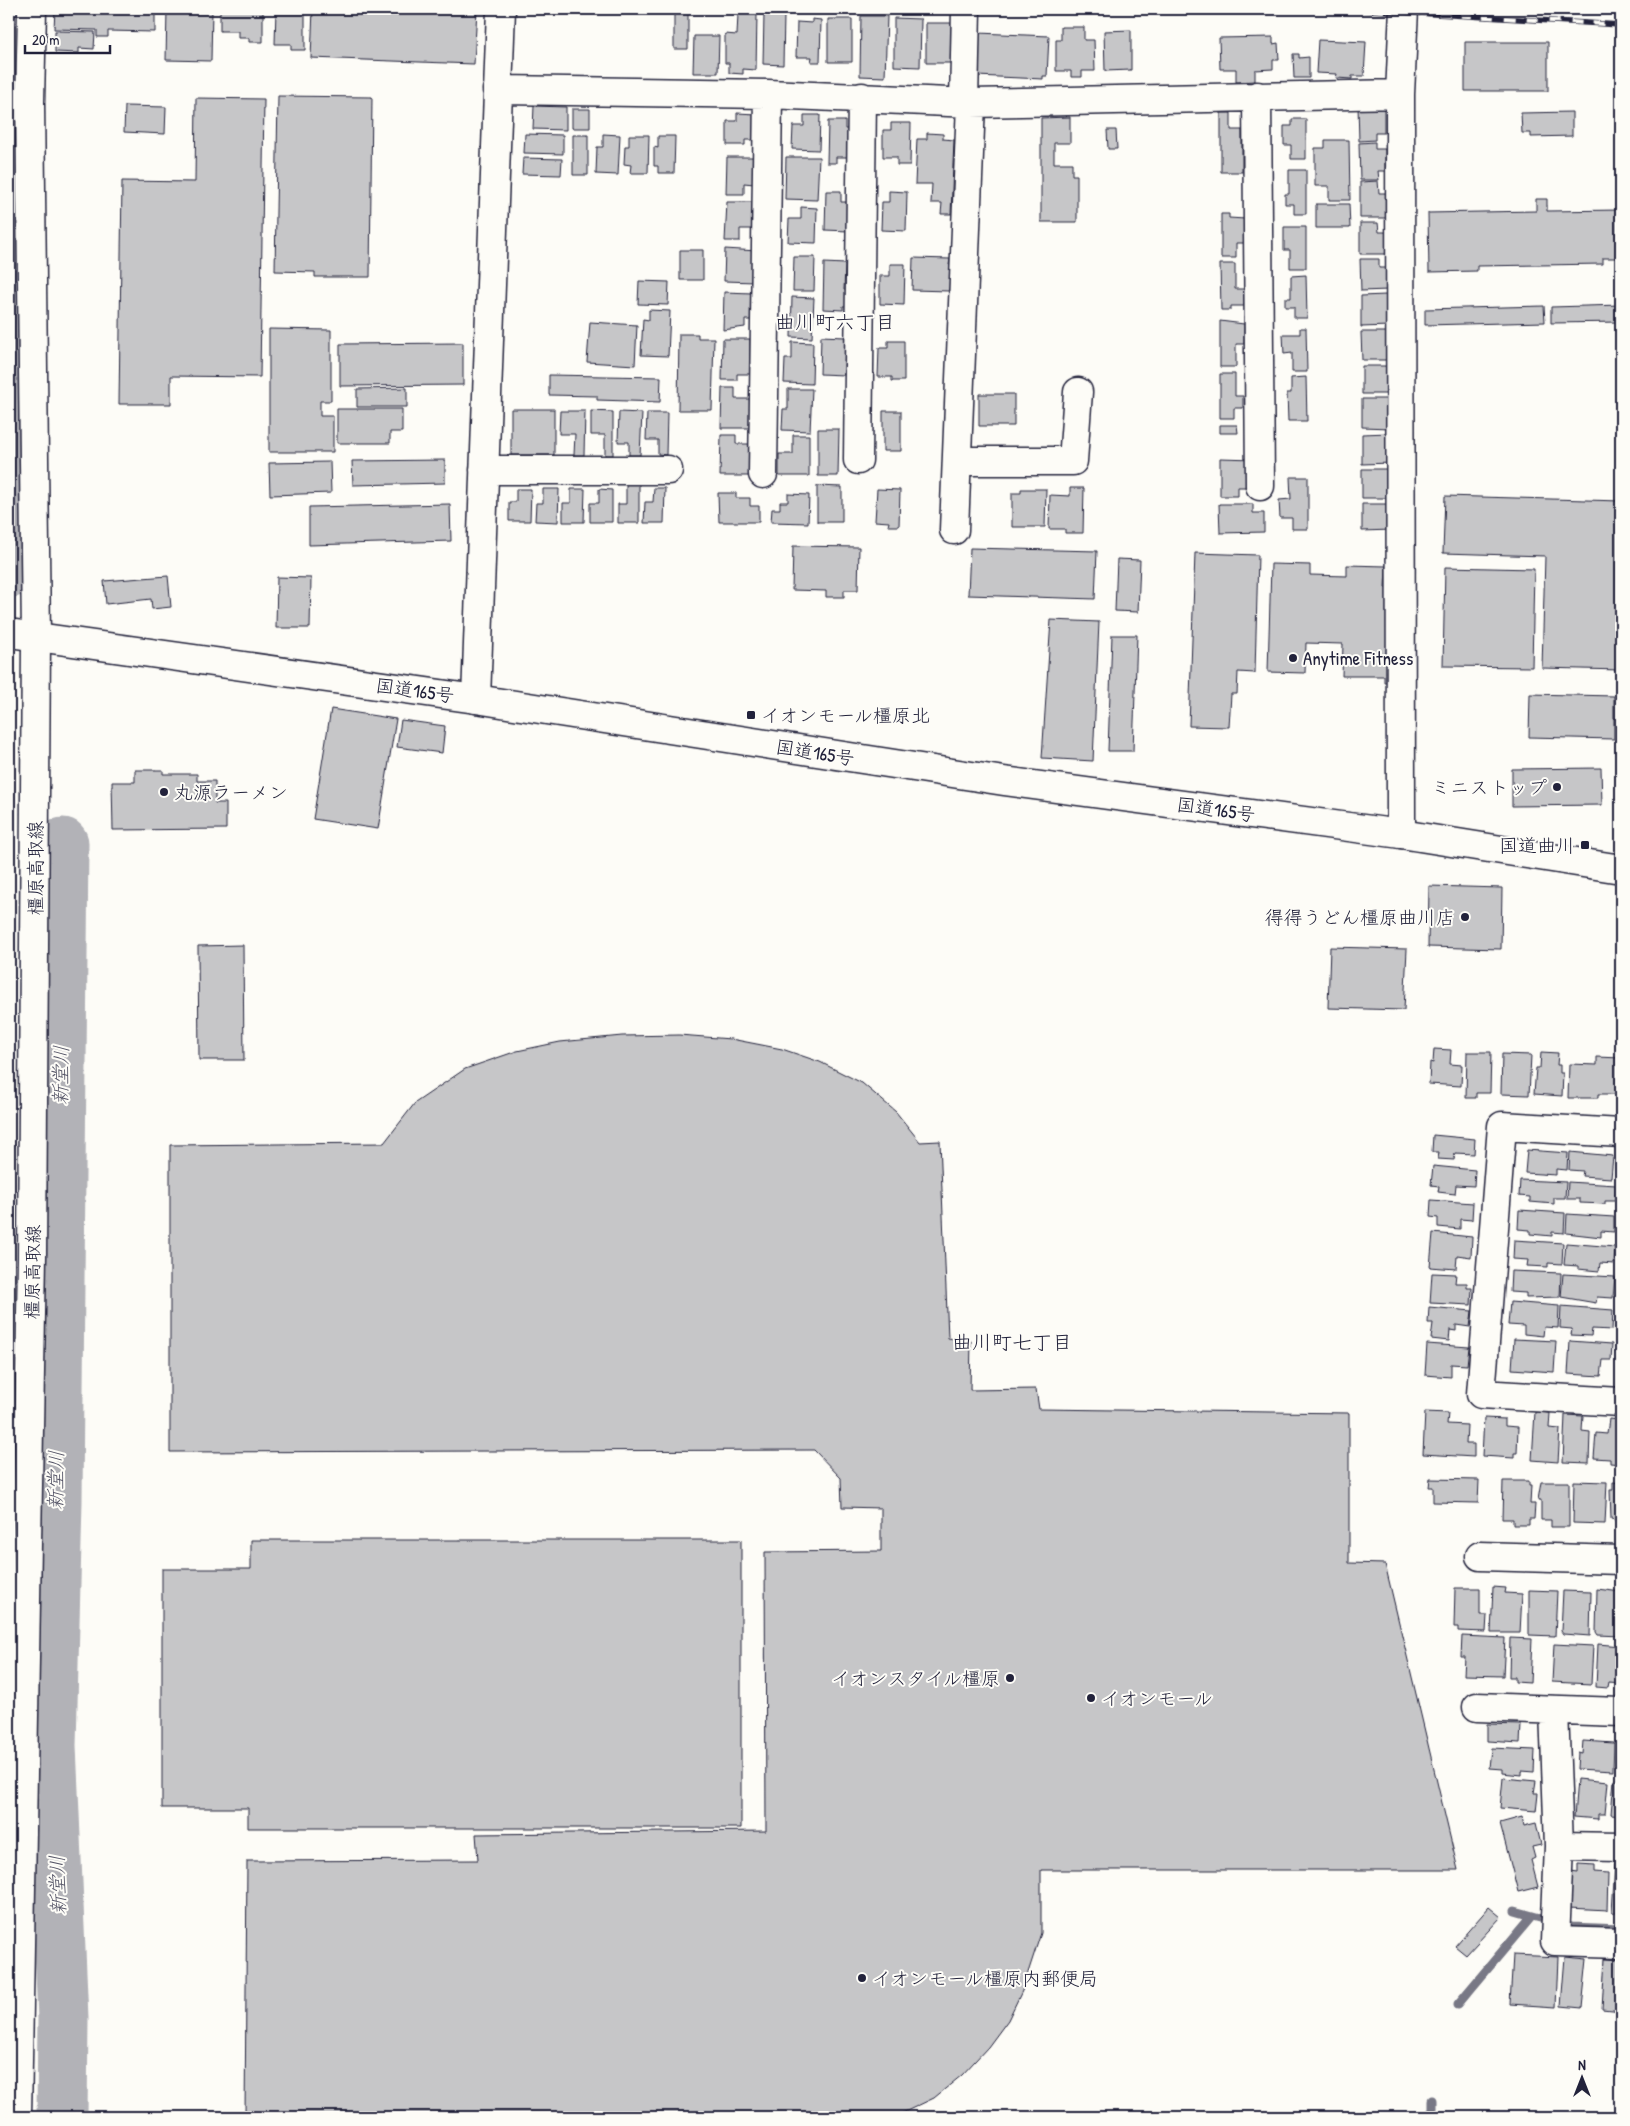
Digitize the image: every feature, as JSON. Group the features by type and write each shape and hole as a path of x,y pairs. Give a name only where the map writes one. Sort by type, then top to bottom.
{"main road":[{"name":"橿原高取線","path":"17,2117 32,1265 36,638 30,102 32,9"},
{"path":"476,699 501,9"},
{"path":"954,530 967,102 966,9"},
{"path":"1401,834 1400,94 1404,9"},
{"path":"497,90 768,94 967,102 1400,94"},
{"path":"763,474 768,94"},
{"path":"1257,96 1260,486"},
{"path":"858,460 862,97"},
{"path":"957,462 1073,461 1078,392"},
{"path":"484,470 668,470"},
{"name":"国道165号","path":"9,633 476,699 1004,781 1401,834 1621,868"},
{"path":"1621,1133 1502,1126 1481,1394 1621,1402"},
{"path":"1480,1556 1621,1560"},
{"path":"1477,1707 1621,1712"},
{"path":"1554,1710 1559,1846 1555,1941 1621,1943"},
{"path":"1559,1846 1621,1847"}],"building":[{"path":"55,9 155,9 155,32 108,31 108,37 97,37 97,30 54,29"},
{"path":"167,9 212,9 211,61 166,60"},
{"path":"220,9 263,9 263,42 249,42 249,38 238,38 238,31 220,31"},
{"path":"276,9 305,9 305,50 291,50 291,44 275,44"},
{"path":"313,9 477,9 474,64 311,58"},
{"path":"674,13 688,13 688,49 674,49"},
{"path":"738,14 757,14 756,70 743,69 743,74 729,73 729,63 725,63 725,34 737,35"},
{"path":"764,14 784,15 783,65 763,64"},
{"path":"861,16 887,16 885,77 860,76"},
{"path":"894,18 921,19 920,67 894,66"},
{"path":"812,19 821,20 820,62 811,62 812,57 796,57 797,22 812,23"},
{"path":"828,19 852,19 852,62 828,62"},
{"path":"926,23 954,23 954,63 926,63"},
{"path":"1061,27 1084,27 1084,40 1094,40 1095,71 1082,71 1082,77 1071,77 1071,71 1056,71 1056,40 1061,40"},
{"path":"1131,30 1131,70 1105,71 1104,31"},
{"path":"55,31 95,32 94,49 79,48 79,53 55,52"},
{"path":"978,33 1049,36 1047,76 1043,76 1043,79 976,76"},
{"path":"694,36 719,36 718,73 693,73"},
{"path":"1273,37 1273,44 1278,43 1279,60 1273,60 1273,69 1255,70 1255,81 1236,82 1236,69 1220,69 1219,38"},
{"path":"1318,40 1366,42 1364,76 1352,76 1352,79 1336,78 1337,74 1316,73"},
{"path":"1465,42 1548,42 1548,91 1465,91"},
{"path":"1293,54 1299,54 1299,58 1309,57 1309,78 1294,78"},
{"path":"278,96 372,97 370,277 315,277 315,272 275,271"},
{"path":"196,98 264,99 260,377 171,376 171,404 119,404 122,181 195,182"},
{"path":"125,106 166,107 165,134 124,132"},
{"path":"534,106 566,107 566,130 533,129"},
{"path":"1358,106 1384,106 1384,133 1375,133 1375,140 1359,141"},
{"path":"572,109 590,109 590,128 572,128"},
{"path":"1617,110 1621,110 1621,132 1617,132"},
{"path":"1572,112 1572,136 1531,137 1531,133 1522,133 1521,113"},
{"path":"737,113 756,114 760,140 745,140 745,145 727,145 727,121 737,121"},
{"path":"1221,113 1231,113 1231,130 1242,130 1242,172 1221,172"},
{"path":"804,115 820,115 819,150 792,149 793,126 804,126"},
{"path":"1070,117 1070,143 1054,143 1054,163 1072,163 1072,175 1077,175 1077,222 1041,222 1041,118"},
{"path":"1292,119 1306,119 1306,159 1291,159 1291,145 1284,145 1284,126 1292,126"},
{"path":"828,121 845,121 845,129 852,129 851,157 836,157 836,163 827,163"},
{"path":"891,123 911,123 910,165 897,165 897,157 883,157 883,130 891,130"},
{"path":"1107,130 1116,130 1117,149 1108,149"},
{"path":"927,133 943,134 943,139 954,140 951,214 941,214 942,203 931,203 932,184 915,184 917,139 927,139"},
{"path":"525,134 563,135 563,154 524,153"},
{"path":"603,134 620,135 618,175 596,174 597,147 603,147"},
{"path":"573,135 588,135 588,175 573,175"},
{"path":"629,135 649,135 648,173 630,173 631,165 624,164 625,146 629,146"},
{"path":"658,136 675,136 674,173 658,173 658,166 654,166 654,147 658,148"},
{"path":"1325,140 1349,140 1350,200 1329,200 1329,186 1315,186 1315,148 1325,148"},
{"path":"1375,142 1375,149 1385,149 1385,171 1378,171 1379,180 1360,180 1359,143"},
{"path":"727,157 755,157 754,184 744,183 744,194 726,194"},
{"path":"786,157 819,157 817,200 785,199"},
{"path":"523,158 562,159 561,175 522,174"},
{"path":"1289,170 1306,170 1306,214 1294,214 1294,204 1285,204 1285,194 1289,194"},
{"path":"1378,181 1379,193 1386,193 1386,218 1360,218 1360,182"},
{"path":"826,191 841,191 841,202 849,202 848,231 825,230"},
{"path":"889,191 907,192 906,231 881,230 882,202 889,202"},
{"path":"1536,199 1547,199 1547,211 1621,210 1621,258 1603,258 1603,264 1477,266 1477,271 1429,272 1428,213 1536,211"},
{"path":"727,202 753,202 752,229 740,229 740,241 725,241"},
{"path":"1316,204 1349,204 1350,228 1316,228"},
{"path":"801,207 817,208 816,243 788,242 789,219 801,219"},
{"path":"1221,214 1229,214 1229,218 1245,219 1244,243 1236,243 1236,258 1221,258"},
{"path":"1360,223 1378,223 1379,232 1387,232 1387,254 1360,254"},
{"path":"1284,227 1306,227 1306,268 1290,268 1290,250 1284,250"},
{"path":"725,249 757,251 755,282 724,281"},
{"path":"680,250 703,250 703,280 680,280"},
{"path":"794,257 815,257 814,291 793,291"},
{"path":"913,258 950,259 949,265 952,265 949,291 912,290"},
{"path":"1360,259 1379,259 1379,268 1387,268 1388,290 1361,291"},
{"path":"824,263 845,264 844,290 848,290 847,306 843,306 843,310 823,309"},
{"path":"890,264 905,264 904,305 880,304 880,276 890,276"},
{"path":"1220,264 1235,264 1235,289 1244,289 1244,306 1231,306 1231,310 1221,310"},
{"path":"1306,275 1307,318 1294,318 1294,307 1285,307 1285,298 1291,298 1291,276"},
{"path":"639,281 669,282 668,305 638,304"},
{"path":"724,292 752,293 752,320 745,320 745,327 723,330"},
{"path":"1386,295 1386,305 1389,305 1389,326 1361,327 1361,296"},
{"path":"792,297 814,298 812,338 791,337"},
{"path":"1621,305 1621,322 1551,323 1551,307"},
{"path":"1544,306 1545,322 1425,325 1425,309"},
{"path":"649,310 670,311 668,356 641,355 643,319 649,320"},
{"path":"1220,321 1244,324 1244,344 1236,344 1236,367 1220,367"},
{"path":"590,322 637,325 635,365 587,362"},
{"path":"1300,328 1306,328 1307,372 1292,372 1292,353 1284,354 1283,334 1300,334"},
{"path":"269,329 331,330 331,401 320,401 320,416 333,416 333,452 269,452"},
{"path":"1361,332 1387,332 1389,360 1362,360"},
{"path":"679,334 698,334 698,338 714,338 712,410 678,410"},
{"path":"821,336 845,337 844,375 820,374"},
{"path":"723,339 750,339 750,374 737,374 737,380 722,380"},
{"path":"888,341 904,341 904,381 892,381 892,377 878,377 879,348 888,348"},
{"path":"792,342 813,343 812,384 784,383 785,359 792,359"},
{"path":"463,343 463,385 340,386 340,344"},
{"path":"1362,366 1387,366 1390,394 1362,394"},
{"path":"1220,374 1235,374 1235,396 1243,396 1243,408 1234,408 1234,418 1220,418"},
{"path":"549,375 661,377 660,402 597,400 597,396 549,395"},
{"path":"1306,377 1307,421 1288,421 1287,393 1291,393 1291,378"},
{"path":"407,388 407,407 357,407 357,389"},
{"path":"722,388 735,388 735,399 751,399 750,428 721,428"},
{"path":"788,389 812,389 810,431 782,430 783,409 788,409"},
{"path":"979,394 1014,394 1014,426 979,426"},
{"path":"1362,399 1387,399 1390,428 1362,427"},
{"path":"337,409 402,409 402,432 390,432 390,443 337,443"},
{"path":"511,409 554,409 554,455 511,455"},
{"path":"560,411 585,411 584,455 574,455 575,434 559,434"},
{"path":"591,411 613,412 613,455 605,455 605,435 591,435"},
{"path":"883,411 901,411 901,451 883,451"},
{"path":"619,412 642,413 640,455 629,455 629,442 618,442"},
{"path":"647,413 667,413 666,455 658,454 658,440 646,440"},
{"path":"1220,425 1237,425 1238,433 1220,433"},
{"path":"818,429 839,429 838,476 818,476"},
{"path":"1389,433 1391,463 1362,464 1362,434"},
{"path":"721,435 736,435 736,444 749,444 749,476 720,476"},
{"path":"793,435 809,435 809,476 779,476 779,454 793,454"},
{"path":"1220,458 1255,459 1255,487 1238,487 1238,496 1220,496"},
{"path":"445,460 445,483 353,485 352,461"},
{"path":"330,462 331,493 270,495 269,463"},
{"path":"1362,469 1389,469 1392,498 1362,498"},
{"path":"1290,477 1308,477 1308,529 1292,529 1292,518 1280,518 1279,500 1291,499"},
{"path":"626,482 639,482 639,523 618,523 618,504 626,504"},
{"path":"817,486 842,487 842,522 817,522"},
{"path":"654,488 665,488 664,523 644,523 645,502 653,502"},
{"path":"1070,488 1084,488 1083,533 1065,533 1065,529 1049,529 1050,495 1070,496"},
{"path":"516,489 531,489 530,521 509,521 509,502 516,502"},
{"path":"543,489 559,489 558,522 535,521 536,503 543,503"},
{"path":"571,489 585,489 584,522 563,522 563,503 571,503"},
{"path":"599,489 612,490 612,522 590,522 590,503 599,503"},
{"path":"877,489 900,490 899,526 888,526 889,522 875,521"},
{"path":"1021,489 1046,489 1045,527 1012,527 1012,493 1021,493"},
{"path":"718,493 736,493 736,498 750,498 750,506 759,506 759,522 719,522"},
{"path":"788,494 809,495 808,523 771,522 772,509 780,509 780,502 788,502"},
{"path":"1445,496 1621,501 1621,670 1542,668 1545,556 1443,553"},
{"path":"450,504 451,541 309,545 309,507"},
{"path":"1219,504 1253,504 1253,513 1264,513 1264,532 1220,533"},
{"path":"1362,504 1390,504 1392,530 1362,531"},
{"path":"793,546 859,547 858,590 844,590 844,597 826,597 826,591 792,590"},
{"path":"970,548 1097,551 1095,599 968,595"},
{"path":"1195,553 1258,555 1255,673 1238,672 1237,694 1231,694 1229,727 1189,726"},
{"path":"1117,559 1140,560 1138,612 1115,611"},
{"path":"1271,564 1310,565 1310,575 1347,576 1347,565 1386,566 1385,588 1394,589 1392,682 1384,682 1384,676 1342,676 1343,644 1306,643 1305,673 1268,672"},
{"path":"1445,567 1534,569 1532,667 1443,666"},
{"path":"168,576 171,607 152,609 151,599 106,604 104,581"},
{"path":"277,577 311,578 310,628 276,628"},
{"path":"1051,620 1099,622 1093,761 1042,758"},
{"path":"1112,635 1137,635 1133,751 1108,751"},
{"path":"1530,694 1614,696 1614,739 1529,737"},
{"path":"331,709 396,719 378,829 313,819"},
{"path":"401,720 445,726 442,753 397,747"},
{"name":"ミニストップ","path":"1601,768 1602,805 1512,806 1512,769"},
{"name":"丸源ラーメン","path":"135,770 163,770 163,774 197,774 197,781 215,781 215,803 226,803 226,829 113,830 112,782 135,782"},
{"name":"得得うどん橿原曲川店","path":"1429,886 1502,888 1501,949 1428,947"},
{"path":"243,945 244,1060 199,1060 198,946"},
{"path":"1330,947 1407,949 1404,1010 1328,1008"},
{"name":"イオンモール","path":"679,1035 731,1039 782,1049 820,1062 862,1083 896,1112 920,1142 940,1141 948,1338 971,1341 970,1390 1036,1389 1039,1409 1349,1413 1349,1563 1385,1564 1458,1870 1041,1870 1041,1933 1022,1991 1008,2020 988,2047 962,2075 934,2098 894,2117 245,2117 247,1861 478,1860 476,1834 766,1831 765,1552 881,1551 881,1508 842,1507 841,1478 814,1450 170,1452 170,1145 384,1143 415,1103 465,1069 517,1051 560,1042 622,1036"},
{"path":"1434,1049 1451,1050 1450,1064 1462,1065 1461,1086 1429,1084 1430,1062 1433,1063"},
{"path":"1467,1052 1491,1052 1490,1093 1476,1093 1476,1098 1466,1098"},
{"path":"1541,1052 1558,1053 1557,1065 1560,1065 1560,1073 1563,1073 1562,1096 1534,1094 1536,1068 1540,1068"},
{"path":"1502,1054 1531,1055 1529,1095 1501,1094"},
{"path":"1597,1057 1621,1058 1621,1094 1598,1094 1598,1098 1568,1098 1569,1064 1597,1065"},
{"path":"1433,1135 1475,1139 1474,1154 1455,1153 1454,1160 1438,1159 1439,1152 1432,1152"},
{"path":"1527,1150 1568,1153 1567,1170 1556,1169 1556,1175 1525,1173"},
{"path":"1570,1152 1613,1156 1611,1178 1582,1176 1583,1171 1569,1170"},
{"path":"1433,1166 1475,1170 1474,1186 1456,1185 1455,1194 1438,1192 1439,1186 1431,1185"},
{"path":"1520,1180 1566,1182 1565,1198 1554,1198 1554,1204 1530,1202 1530,1197 1519,1196"},
{"path":"1568,1182 1616,1185 1615,1201 1605,1201 1605,1204 1580,1203 1580,1199 1567,1199"},
{"path":"1431,1200 1473,1203 1472,1220 1460,1219 1460,1229 1438,1227 1438,1218 1430,1217"},
{"path":"1519,1210 1565,1213 1564,1233 1552,1232 1552,1236 1530,1234 1530,1230 1518,1229"},
{"path":"1567,1214 1614,1217 1614,1232 1601,1231 1601,1237 1566,1233"},
{"path":"1433,1233 1472,1237 1471,1257 1457,1255 1456,1269 1430,1267"},
{"path":"1514,1240 1563,1243 1562,1264 1548,1263 1548,1267 1527,1266 1528,1260 1513,1259"},
{"path":"1566,1243 1615,1247 1614,1264 1600,1263 1599,1271 1578,1269 1578,1266 1564,1265"},
{"path":"1511,1271 1561,1273 1560,1297 1526,1298 1526,1293 1510,1292"},
{"path":"1432,1273 1456,1274 1455,1283 1467,1283 1467,1288 1472,1288 1471,1305 1430,1303"},
{"path":"1563,1274 1615,1277 1613,1298 1597,1297 1596,1303 1561,1297"},
{"path":"1510,1302 1559,1306 1558,1328 1544,1327 1543,1336 1524,1334 1524,1326 1508,1325"},
{"path":"1561,1306 1613,1310 1612,1330 1592,1329 1591,1336 1571,1335 1572,1329 1560,1328"},
{"path":"1429,1307 1472,1311 1470,1327 1456,1325 1456,1331 1450,1330 1449,1341 1431,1339 1433,1323 1428,1323"},
{"path":"1514,1339 1556,1341 1554,1372 1512,1369"},
{"path":"1570,1341 1612,1344 1611,1360 1603,1360 1601,1376 1568,1374"},
{"path":"1427,1344 1469,1347 1467,1365 1451,1364 1451,1377 1425,1375"},
{"path":"1425,1412 1448,1413 1447,1424 1467,1425 1466,1444 1474,1444 1474,1457 1423,1454"},
{"path":"1535,1412 1550,1413 1549,1428 1560,1429 1558,1462 1532,1460"},
{"path":"1565,1415 1583,1416 1582,1431 1590,1432 1589,1463 1563,1462"},
{"path":"1484,1418 1505,1419 1505,1426 1518,1427 1517,1453 1514,1453 1514,1458 1482,1456"},
{"path":"1609,1419 1621,1420 1621,1464 1610,1463 1610,1459 1594,1458 1596,1433 1607,1434"},
{"path":"1430,1479 1479,1480 1478,1503 1433,1502 1433,1487 1429,1487"},
{"path":"1503,1481 1529,1481 1529,1485 1531,1485 1530,1504 1535,1504 1534,1519 1529,1519 1529,1525 1513,1525 1513,1519 1502,1519"},
{"path":"1574,1481 1607,1482 1605,1524 1573,1523"},
{"path":"1541,1482 1569,1482 1569,1527 1551,1527 1551,1520 1541,1520 1541,1500 1538,1500"},
{"path":"1613,1482 1621,1483 1621,1522 1611,1519 1610,1490 1613,1490"},
{"path":"251,1540 741,1540 741,1828 248,1828 248,1808 162,1808 162,1569 251,1569"},
{"path":"1493,1587 1506,1588 1505,1593 1522,1594 1520,1633 1491,1633"},
{"path":"1455,1588 1480,1588 1480,1615 1487,1615 1486,1632 1458,1631 1458,1627 1454,1627"},
{"path":"1597,1589 1621,1592 1621,1636 1598,1635 1596,1632"},
{"path":"1529,1590 1557,1591 1555,1636 1529,1635"},
{"path":"1563,1591 1591,1592 1590,1636 1563,1634 1561,1631"},
{"path":"1462,1636 1505,1638 1503,1676 1464,1675 1465,1657 1461,1657"},
{"path":"1510,1638 1532,1639 1530,1683 1515,1682 1515,1677 1509,1677"},
{"path":"1554,1644 1593,1646 1591,1684 1552,1682"},
{"path":"1598,1644 1621,1646 1621,1684 1609,1683 1608,1688 1596,1687"},
{"path":"1487,1724 1521,1725 1520,1743 1487,1741"},
{"path":"1583,1741 1614,1743 1613,1771 1577,1769 1578,1752 1582,1753"},
{"path":"1491,1748 1535,1750 1534,1772 1521,1771 1521,1775 1502,1773 1502,1769 1489,1768"},
{"path":"1503,1778 1536,1781 1534,1793 1538,1793 1536,1811 1500,1808"},
{"path":"1577,1779 1608,1782 1605,1814 1598,1814 1598,1819 1574,1817"},
{"path":"1614,1780 1621,1781 1621,1815 1611,1814"},
{"path":"1522,1817 1524,1826 1536,1823 1541,1845 1532,1847 1535,1858 1531,1860 1538,1887 1518,1892 1500,1823"},
{"path":"1578,1864 1595,1865 1595,1872 1608,1873 1607,1910 1569,1908 1571,1871 1578,1872"},
{"path":"1615,1864 1621,1864 1621,1913 1612,1912"},
{"path":"1489,1907 1501,1917 1466,1955 1455,1946"},
{"path":"1513,1955 1558,1957 1556,2007 1510,2004"},
{"path":"1565,1957 1587,1959 1582,2008 1561,2006"},
{"path":"1605,1958 1621,1959 1621,2011 1602,2009"}],"waterway":[{"path":"12,572 18,113"},
{"name":"新堂川","path":"62,2117 63,2018 51,1746 57,1501 63,843"},
{"path":"1515,1911 1572,1927 1621,1929"},
{"path":"1458,2004 1532,1916"},
{"path":"1432,2100 1432,2117"}],"railway":[{"path":"1351,9 1621,25"}],"place":[{"name":"Anytime Fitness","path":"1293,658"},
{"name":"イオンモール橿原北","path":"751,715"},
{"name":"ミニストップ","path":"1557,787"},
{"name":"丸源ラーメン","path":"164,792"},
{"name":"国道曲川","path":"1585,845"},
{"name":"得得うどん橿原曲川店","path":"1465,917"},
{"name":"イオンスタイル橿原","path":"1010,1678"},
{"name":"イオンモール","path":"1091,1698"},
{"name":"イオンモール橿原内郵便局","path":"862,1978"}],"district":[{"name":"曲川町六丁目","path":"835,321"},
{"name":"曲川町七丁目","path":"1012,1341"}]}
